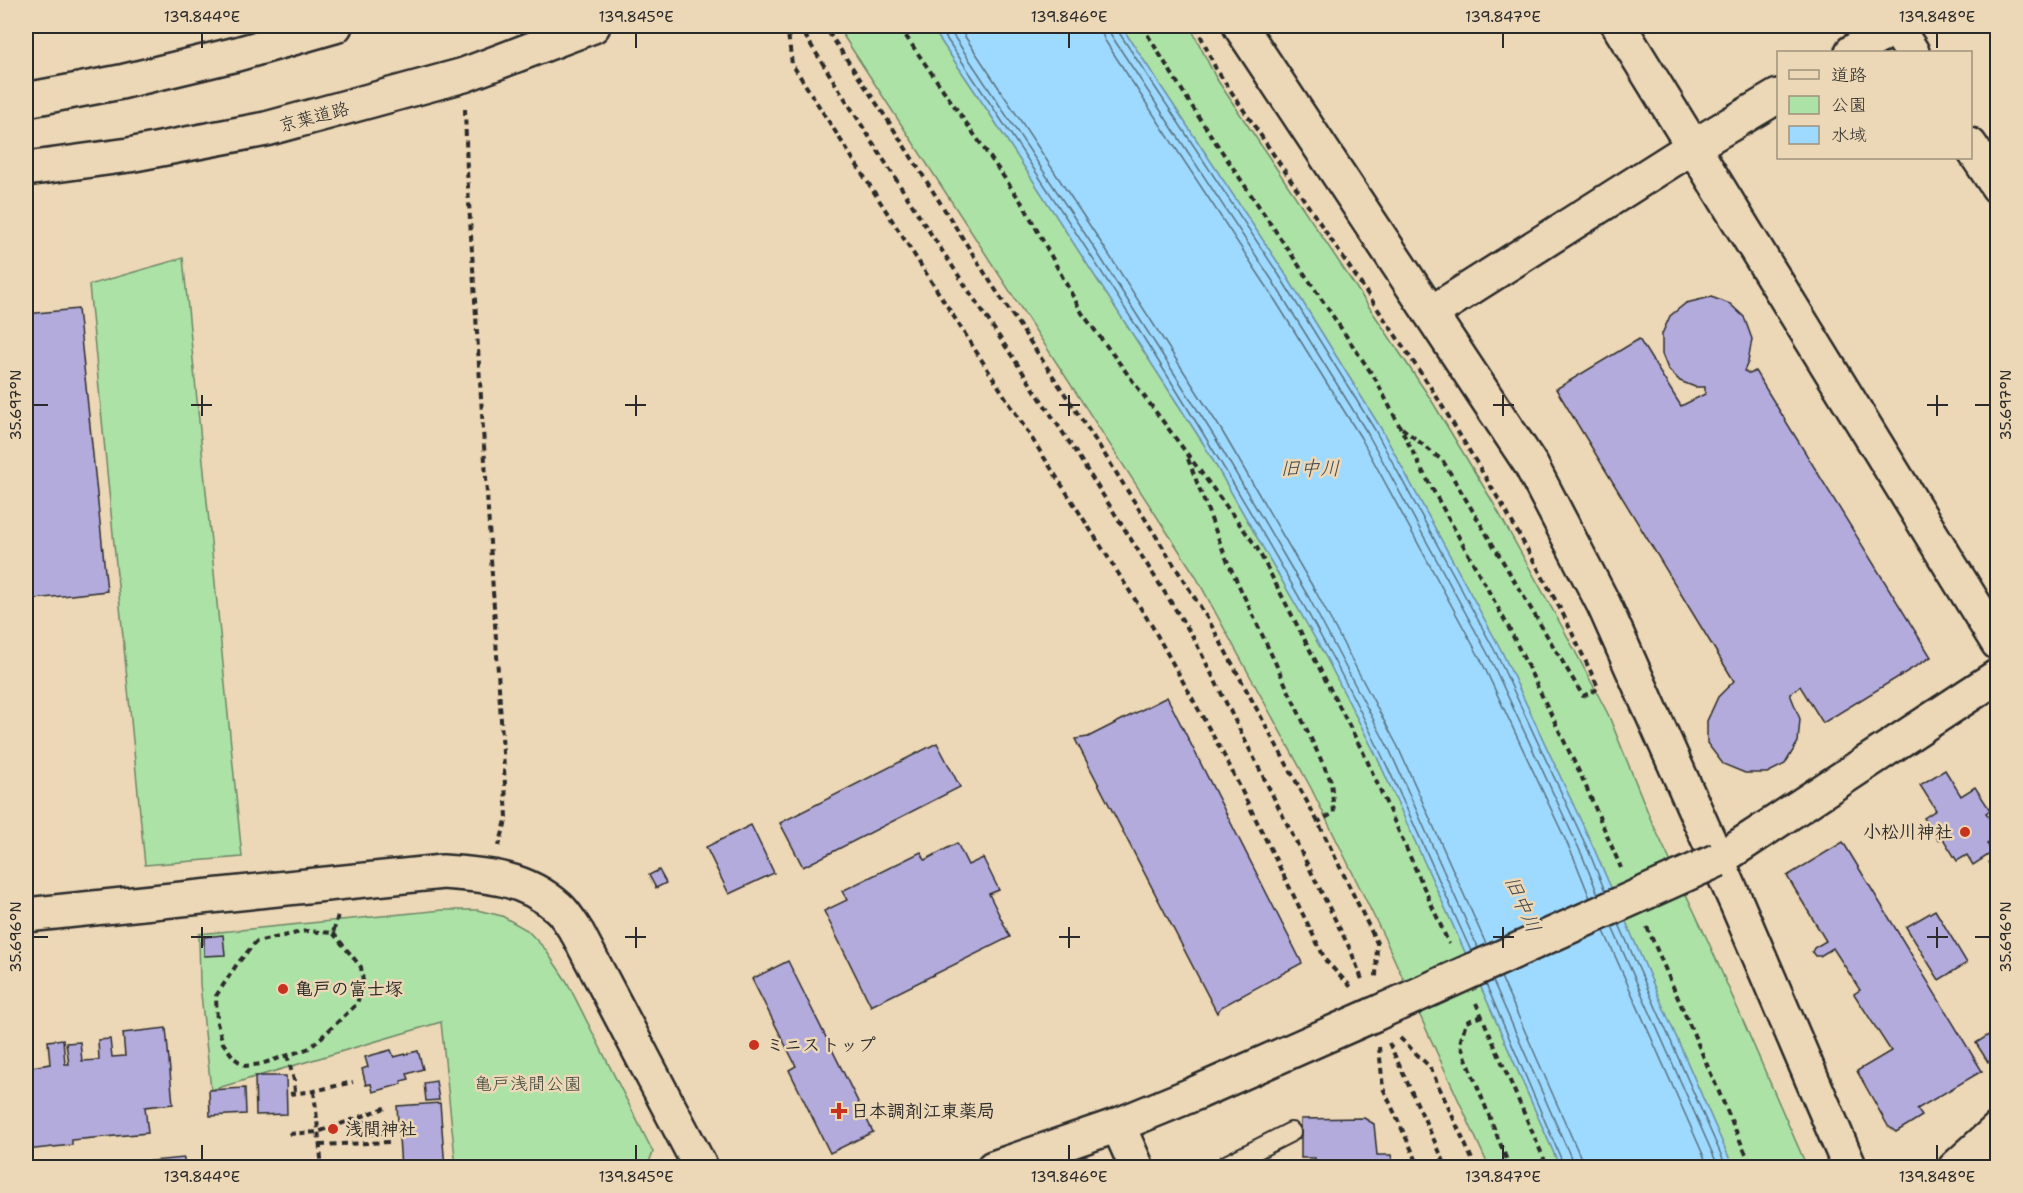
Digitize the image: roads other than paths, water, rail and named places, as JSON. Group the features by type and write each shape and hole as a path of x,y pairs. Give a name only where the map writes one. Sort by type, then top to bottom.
{"main road":[{"path":"26,100 121,82 237,54 334,26"},
{"name":"京葉道路","path":"26,169 129,155 266,129 464,75 593,26"},
{"path":"1240,26 1531,465 1604,605 1718,860 1850,1167"},
{"path":"1619,26 1998,643"},
{"path":"1855,51 1900,33"},
{"path":"1431,313 1694,146 1777,97"},
{"path":"1972,147 1998,187"},
{"path":"993,1167 1118,1125 1196,1093 1384,1033 1718,860 1998,676"},
{"path":"26,915 442,872 490,875 531,888 560,908 578,934 701,1167"},
{"path":"1118,1125 1137,1167"},
{"path":"1955,1167 1998,1129"}],"lane":[{"path":"1228,1167 1226,1165 1291,1132"}],"water":[{"name":"旧中川","path":"931,26 1121,26 1284,272 1380,427 1501,650 1594,849 1733,1167 1560,1167 1377,757 1327,659 1203,443"}],"place":[{"name":"小松川神社","path":"1965,832"},
{"name":"亀戸の富士塚","path":"283,989"},
{"name":"ミニストップ","path":"754,1045"},
{"name":"日本調剤江東薬局","path":"839,1111"},
{"name":"浅間神社","path":"333,1129"}],"park label":[{"name":"亀戸浅間公園","path":"528,1084"}]}
